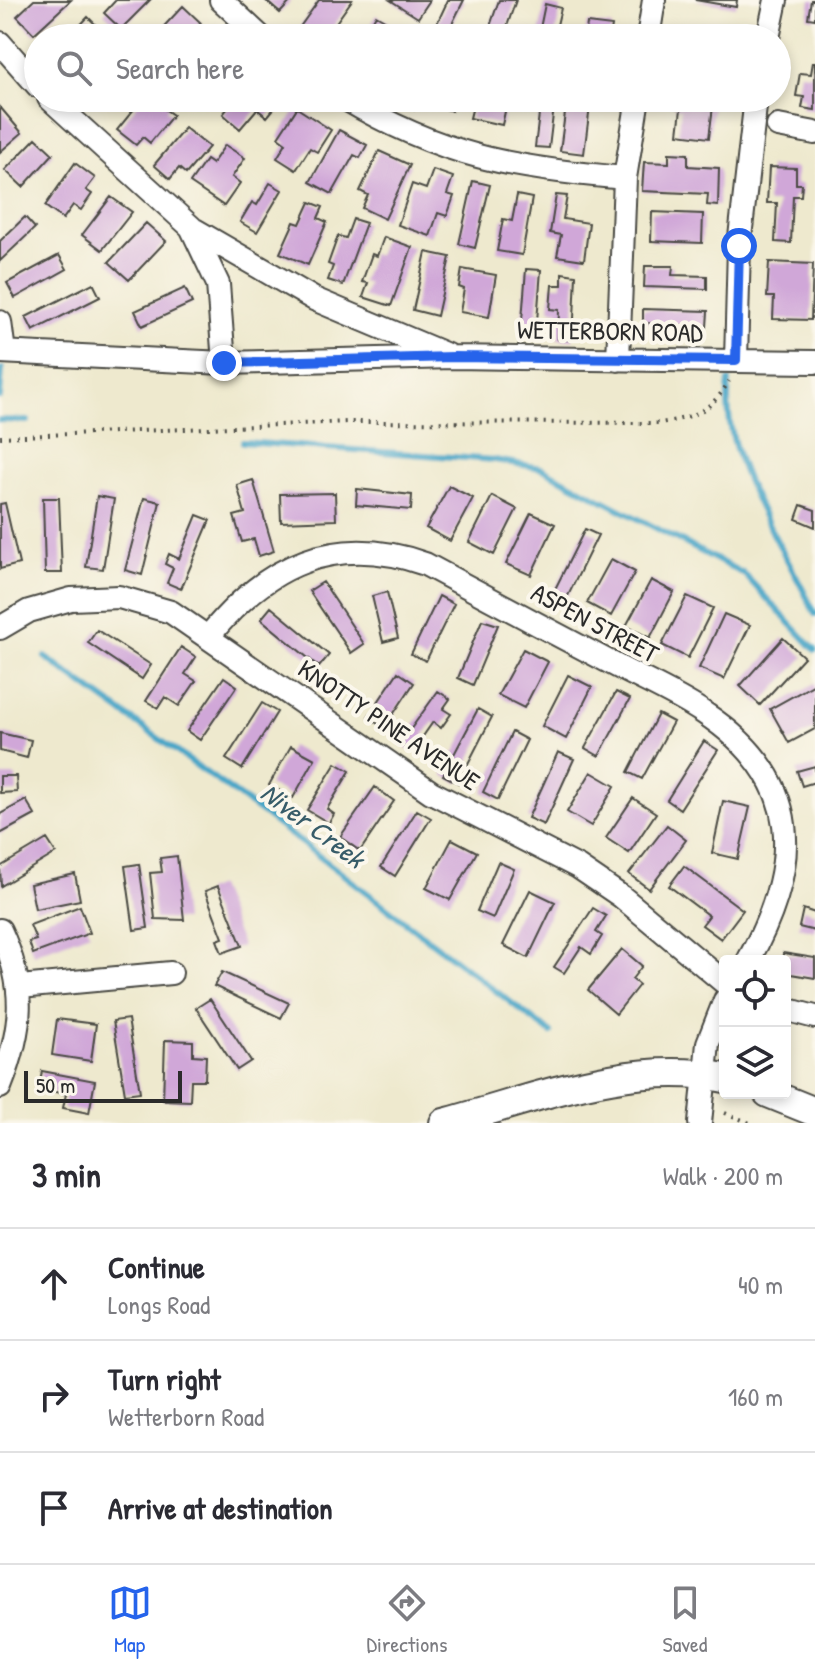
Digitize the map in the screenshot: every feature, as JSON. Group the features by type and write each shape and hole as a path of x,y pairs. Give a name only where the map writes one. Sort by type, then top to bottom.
{"street":[{"path":"221,0 247,24"},
{"path":"650,24 653,0"},
{"path":"771,24 776,0"},
{"path":"0,43 24,70"},
{"path":"64,112 191,227 218,284 224,363"},
{"path":"371,112 422,139 482,160 550,172 625,178"},
{"path":"618,360 625,178 636,112"},
{"path":"736,360 739,246 754,112"},
{"path":"778,126 815,133"},
{"name":"WETTERBORN ROAD","path":"191,227 314,299 453,357"},
{"path":"0,322 2,352"},
{"name":"WETTERBORN ROAD","path":"2,352 224,363 453,357 815,362"},
{"name":"ASPEN STREET","path":"209,636 243,597 269,577 324,555 381,553 425,564 703,712 749,751 768,776 783,827 786,852 779,898 751,955"},
{"name":"KNOTTY PINE AVENUE","path":"0,628 29,611 54,603 109,597 171,612 431,792 578,867 622,897 719,978"},
{"path":"0,930 20,987 18,1031 0,1087"},
{"path":"20,987 171,973"},
{"path":"791,1011 815,1017"},
{"path":"700,1123 714,1076 713,1023 719,1012"},
{"path":"444,1123 628,1075 656,1071 714,1076"},
{"path":"783,1099 815,1112"}],"path":[{"path":"0,437 347,422 660,423 693,418 710,407 729,381 736,360"},
{"path":"725,1116 750,1123"}],"building":[{"path":"34,0 71,0 45,24 25,24 17,16"},
{"path":"116,0 150,0 126,24 116,24 104,13"},
{"path":"265,0 292,0 280,13"},
{"path":"319,0 352,0 335,24 302,24"},
{"path":"390,0 430,0 418,18"},
{"path":"448,0 464,0 452,24 437,24"},
{"path":"499,0 516,0 508,24 491,24"},
{"path":"695,0 737,0 736,7"},
{"path":"811,0 815,0 815,19 808,18"},
{"path":"545,4 561,8 557,24 541,24"},
{"path":"183,6 201,23 200,24 166,24"},
{"path":"376,15 390,23 389,24 371,24"},
{"path":"88,17 95,24 81,24"},
{"path":"813,62 815,110 802,108 804,97 796,96 800,73 811,74"},
{"path":"0,107 22,133 0,152"},
{"path":"132,112 169,112 173,115 150,143 143,137 136,145 117,130"},
{"path":"225,112 254,112 240,129 223,114"},
{"path":"294,112 303,112 331,130 317,152 310,148 296,170 277,158 286,143 278,137"},
{"path":"472,112 505,112 502,125 470,118"},
{"path":"539,112 553,112 549,148 535,147"},
{"path":"565,112 589,112 584,154 560,151"},
{"path":"681,112 712,112 709,138 678,134"},
{"path":"185,128 209,147 186,174 179,168 170,179 154,165"},
{"path":"339,130 367,145 360,158 354,155 332,194 310,182"},
{"path":"36,138 53,154 23,187 5,170"},
{"path":"225,145 245,158 232,177 240,183 224,206 190,183 206,160 212,164"},
{"path":"379,151 410,165 385,219 362,208 368,195 360,191"},
{"path":"669,153 688,154 688,166 719,168 718,206 707,205 708,194 642,191 644,162 669,163"},
{"path":"75,163 95,178 86,190 92,194 81,210 73,205 63,219 45,206"},
{"path":"769,167 796,168 796,184 802,184 801,196 793,196 791,243 775,242 777,203 767,203"},
{"path":"433,170 453,177 447,194 454,196 447,216 438,213 430,236 398,225 412,184 426,189"},
{"path":"473,181 490,185 475,248 459,244"},
{"path":"270,183 282,190 257,232 240,222 252,202 257,205"},
{"path":"517,195 532,198 522,255 497,251 503,219 512,221"},
{"path":"556,195 567,196 563,219 589,223 584,260 557,256 561,235 550,233"},
{"path":"111,197 132,212 102,250 82,235"},
{"path":"310,202 323,207 318,218 327,222 308,265 280,253 294,222 300,224"},
{"path":"652,212 703,214 702,243 651,241"},
{"path":"25,217 35,228 0,261 0,241"},
{"path":"353,219 366,223 343,285 328,280 333,266 328,264 338,236 346,238"},
{"path":"146,223 166,241 129,280 109,262"},
{"path":"384,237 412,247 391,306 363,297 368,283 362,282 372,254 377,256"},
{"path":"426,252 450,257 437,316 413,310"},
{"path":"59,255 67,269 15,298 7,283"},
{"path":"769,262 813,264 811,320 773,319 774,297 767,297"},
{"path":"645,266 673,266 672,275 707,276 707,289 644,287"},
{"path":"462,269 496,275 489,317 460,312 464,289 459,287"},
{"path":"526,269 541,270 536,334 521,333"},
{"path":"562,273 576,275 573,340 558,339 559,310 550,309 552,285 562,285"},
{"path":"93,283 100,297 33,331 26,317"},
{"path":"185,288 192,303 142,326 135,311"},
{"path":"643,309 708,311 707,327 643,323"},
{"path":"253,480 274,551 259,556 254,539 242,542 234,516 245,513 237,485"},
{"path":"449,486 473,498 450,541 426,528"},
{"path":"357,489 412,495 411,510 356,505"},
{"path":"335,493 336,520 281,522 280,494"},
{"path":"97,496 114,499 103,569 86,567"},
{"path":"492,496 517,509 494,555 469,542"},
{"path":"43,498 59,498 62,573 45,573"},
{"path":"144,498 160,502 142,575 125,570"},
{"path":"5,503 19,564 0,569 0,504"},
{"path":"801,505 815,510 815,527 796,519"},
{"path":"531,513 555,524 531,575 506,564"},
{"path":"197,515 210,520 181,589 167,583 173,568 165,564 169,554 179,559"},
{"path":"585,529 598,535 565,602 552,595"},
{"path":"611,559 635,572 611,616 587,603"},
{"path":"651,580 674,592 650,638 626,626"},
{"path":"323,582 364,644 351,653 309,591"},
{"path":"387,592 398,638 383,642 372,596"},
{"path":"439,596 454,604 426,661 411,654"},
{"path":"687,596 713,608 688,658 662,645"},
{"path":"271,607 329,655 319,667 261,619"},
{"path":"724,614 750,625 724,679 699,668"},
{"path":"482,620 498,625 473,685 458,678"},
{"path":"97,630 151,665 142,679 88,643"},
{"path":"783,638 804,657 760,705 740,686"},
{"path":"181,647 196,657 185,674 196,681 179,706 165,697 158,708 146,701"},
{"path":"523,649 548,662 524,708 498,695"},
{"path":"398,672 414,683 384,728 368,717"},
{"path":"568,675 592,687 566,739 542,726"},
{"path":"224,677 237,686 200,740 187,731"},
{"path":"815,684 815,729 789,743 770,709"},
{"path":"438,691 450,699 443,709 451,714 441,728 433,722 412,752 400,744"},
{"path":"616,692 630,699 599,756 585,748"},
{"path":"262,703 277,712 242,769 226,759"},
{"path":"478,709 492,717 458,783 443,775"},
{"path":"658,714 673,722 642,779 628,772"},
{"path":"512,732 527,740 498,800 483,792"},
{"path":"0,733 31,740 27,758 0,751"},
{"path":"704,741 718,750 680,809 667,800"},
{"path":"291,746 315,759 293,798 269,785"},
{"path":"558,752 574,759 544,825 528,818"},
{"path":"336,763 350,771 327,809 334,814 329,823 307,810"},
{"path":"815,766 815,782 802,786 797,771"},
{"path":"591,772 615,786 591,826 567,812"},
{"path":"0,776 16,776 17,792 0,793"},
{"path":"375,787 394,801 360,851 340,837"},
{"path":"633,798 656,813 629,853 606,838"},
{"path":"26,800 35,815 0,834 0,814"},
{"path":"723,801 750,807 738,859 712,853"},
{"path":"417,810 431,818 395,876 381,867"},
{"path":"667,825 686,840 649,889 629,874"},
{"path":"47,839 56,853 1,886 0,867"},
{"path":"452,839 477,852 450,900 426,888"},
{"path":"177,856 184,920 155,919 150,873 162,872 160,858"},
{"path":"498,862 514,869 493,918 477,911"},
{"path":"139,864 148,928 134,930 125,866"},
{"path":"684,866 743,910 721,939 702,925 709,916 669,886"},
{"path":"75,874 80,900 35,909 30,884"},
{"path":"218,886 242,946 222,953 217,940 223,938 205,891"},
{"path":"530,890 555,902 528,958 503,945"},
{"path":"80,906 90,933 33,954 29,942 36,940 30,925"},
{"path":"593,908 606,916 596,932 602,936 591,954 581,947 564,973 554,967"},
{"path":"803,909 815,913 815,931 799,927"},
{"path":"622,949 642,966 632,979 639,985 616,1014 588,990"},
{"path":"783,953 815,958 815,978 791,974 791,955"},
{"path":"222,972 289,1003 281,1018 214,986"},
{"path":"210,999 251,1061 237,1070 196,1008"},
{"path":"57,1019 96,1024 91,1061 52,1055"},
{"path":"128,1019 140,1092 125,1094 113,1021"},
{"path":"165,1040 193,1041 193,1055 206,1056 205,1080 191,1080 190,1101 163,1100"},
{"path":"42,1071 95,1081 89,1113 63,1108 66,1094 39,1089"}],"waterway":[{"path":"0,397 2,369"},
{"path":"729,381 729,411 743,471 815,614"},
{"path":"0,420 28,421"},
{"path":"243,442 495,460 541,468 744,574 815,650"},
{"name":"Niver Creek","path":"45,657 265,815 551,1033"}],"route":[{"path":"224,363 453,357 736,360 739,246"}]}
